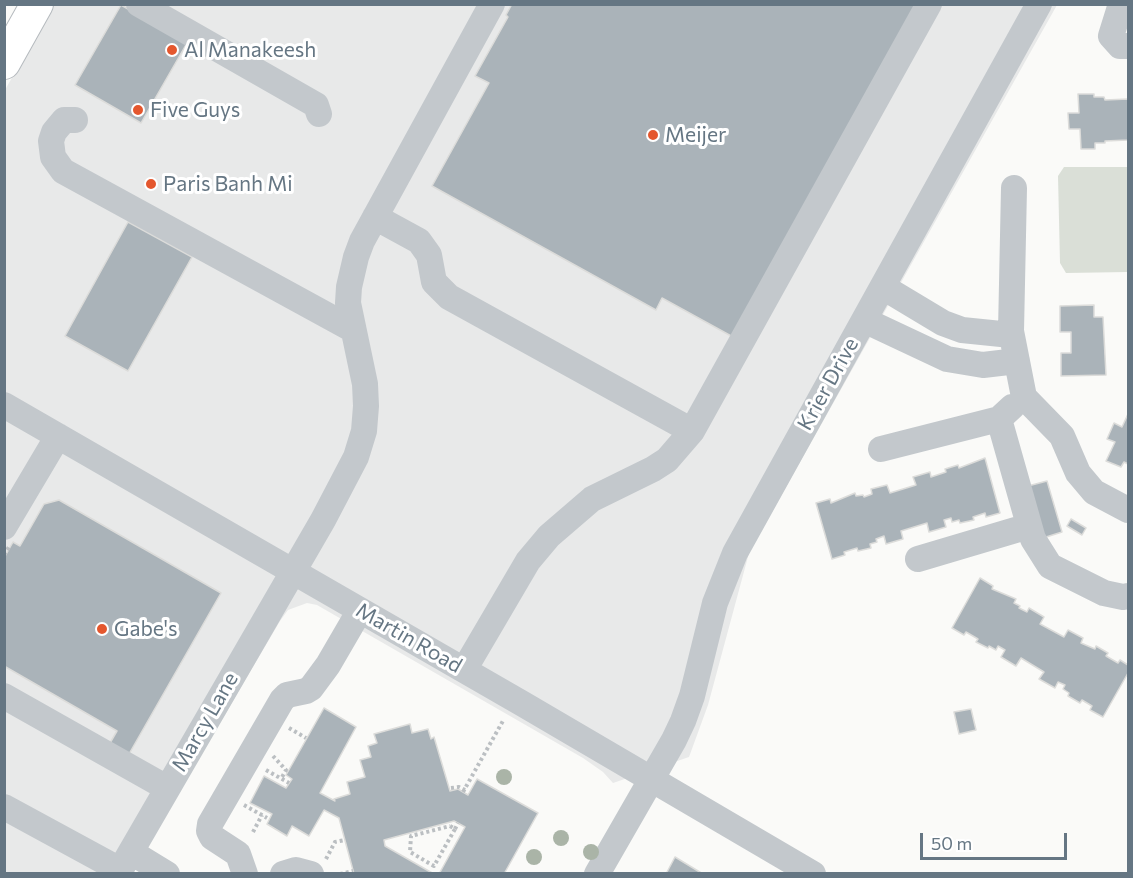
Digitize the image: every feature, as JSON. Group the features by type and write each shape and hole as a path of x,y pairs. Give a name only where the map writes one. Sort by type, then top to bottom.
{"main road":[{"path":"4,63 38,4"}],"street":[{"path":"139,4 316,105 319,114"},
{"name":"Marcy Lane","path":"123,865 352,467 362,442 366,419 366,394 348,303 348,286 358,249 492,4"},
{"path":"464,670 528,561 549,536 592,499 667,460 692,431 929,4"},
{"name":"Krier Drive","path":"597,873 674,740 689,705 710,618 731,561 1039,4"},
{"path":"1121,4 1111,36 1120,46 1128,46"},
{"path":"75,120 64,120 54,132 51,141 53,157 63,171 352,329"},
{"path":"1014,188 1011,333 1024,397 1062,436 1078,473 1094,492 1128,510"},
{"path":"375,217 419,241 429,255 434,282 449,297 692,431"},
{"path":"883,287 927,315 962,330 1011,333"},
{"path":"864,320 947,359 984,365 1017,361"},
{"path":"881,449 999,418 1024,397"},
{"name":"Martin Road","path":"4,405 813,873"},
{"path":"999,418 1033,539 1050,566 1104,593 1128,596"},
{"path":"4,527 11,498 58,436"},
{"path":"918,559 1029,526"},
{"path":"245,873 238,854 212,837 209,831 210,825 282,700 290,694 311,688 360,610"},
{"path":"4,696 167,788"},
{"path":"6,807 123,865 167,873"},
{"path":"283,873 318,866"}],"path":[{"path":"451,788 459,787 464,791 504,719"},
{"path":"253,832 262,815"},
{"path":"455,829 450,826 411,836 410,852 434,866 455,829 458,823"},
{"path":"318,866 335,842 345,840"},
{"path":"423,867 426,861"},
{"path":"340,873 353,871"}],"shaded area":[{"path":"53,5 1057,5 749,553 708,705 689,757 613,783 603,772 583,758 317,605 307,603 288,610 280,621 132,873 5,874 5,90"},
{"path":"1064,167 1128,167 1128,272 1066,273 1060,263 1058,176"}],"building":[{"name":"Meijer","path":"512,4 916,4 733,337 662,298 656,310 432,186 489,83 475,76 508,17 506,15"},
{"path":"121,5 187,43 141,123 75,85"},
{"path":"1078,94 1094,94 1094,97 1104,97 1105,100 1128,99 1128,140 1105,141 1105,143 1095,143 1095,149 1081,149 1080,129 1069,129 1068,113 1079,113"},
{"path":"128,222 192,257 128,371 65,336"},
{"path":"1094,305 1094,317 1103,317 1106,375 1061,376 1061,353 1071,353 1071,332 1060,332 1060,306"},
{"path":"1128,414 1128,464 1124,462 1121,467 1106,461 1115,442 1107,439 1114,423 1122,427"},
{"path":"985,458 1000,513 986,517 985,513 973,517 974,520 960,523 959,520 952,522 951,518 944,520 946,527 929,532 927,523 901,531 903,539 886,544 884,536 870,544 871,548 858,551 857,548 832,559 816,503 830,499 831,503 855,493 856,496 863,495 864,497 872,494 871,489 887,485 890,493 916,485 913,477 930,472 931,477 946,472 945,469 958,465 959,468"},
{"path":"1047,481 1062,532 1043,538 1028,486"},
{"name":"Gabe's","path":"59,500 221,593 129,754 110,743 117,731 4,666 4,558 13,542 20,546 44,504"},
{"path":"1071,519 1086,528 1082,535 1067,526"},
{"path":"980,578 993,586 992,589 1016,599 1014,603 1020,606 1019,608 1027,612 1029,608 1044,617 1040,624 1064,637 1068,630 1083,638 1081,643 1095,649 1096,646 1108,653 1106,656 1118,663 1120,660 1128,665 1128,673 1103,717 1090,710 1092,706 1082,700 1080,703 1068,696 1069,693 1063,689 1065,685 1058,682 1055,688 1039,679 1044,672 1021,658 1016,666 1001,657 1005,650 998,646 996,650 989,646 988,648 976,642 978,639 966,632 964,635 952,628"},
{"path":"324,708 356,727 320,793 335,801 334,799 350,794 347,782 365,777 360,760 371,757 368,746 377,743 374,734 410,724 412,733 428,729 431,739 434,737 450,791 458,789 468,795 477,779 538,813 504,874 439,874 465,827 454,821 384,840 385,846 434,874 354,874 339,818 324,810 309,836 292,826 287,836 267,824 272,814 250,803 264,776 286,788 292,779 286,775"},
{"path":"971,709 976,730 959,734 954,712"},
{"path":"675,857 703,874 666,874"}],"place":[{"name":"Al Manakeesh","path":"172,50"},
{"name":"Five Guys","path":"138,110"},
{"name":"Meijer","path":"653,135"},
{"name":"Paris Banh Mi","path":"151,184"},
{"name":"Gabe's","path":"102,629"}]}
